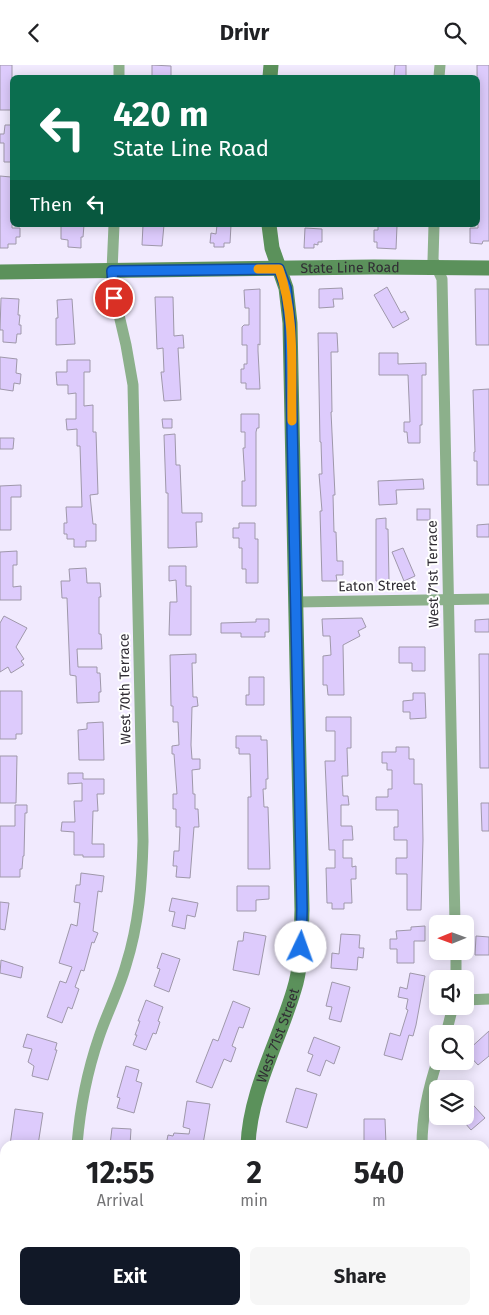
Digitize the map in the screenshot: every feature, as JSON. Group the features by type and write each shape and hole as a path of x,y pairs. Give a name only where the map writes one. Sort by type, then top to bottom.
{"street":[{"name":"West 70th Terrace","path":"77,1140 79,1116 88,1072 126,966 135,933 142,888 143,831 133,385 126,345 116,308 112,271 114,227"},
{"name":"West 71st Street","path":"249,1140 254,1108 295,988 300,958 302,909 290,323 286,288 272,248 269,227"},
{"name":"West 71st Terrace","path":"434,227 432,254 442,279 455,915"},
{"name":"State Line Road","path":"0,272 489,268"},
{"name":"Eaton Street","path":"296,602 489,599"},
{"path":"474,1000 489,999"},
{"path":"422,1140 423,1116 428,1088 434,1070"}],"building":[{"path":"0,65 12,65 12,75 10,75 10,110 0,110"},
{"path":"152,65 171,66 171,75 152,75"},
{"path":"395,65 406,65 406,75 394,75"},
{"path":"477,65 489,65 489,241 483,241 482,244 470,243 470,228 480,227 480,75 477,75"},
{"path":"5,125 10,125 10,162 4,162 4,143 0,143 0,134 4,134"},
{"path":"0,176 10,177 10,227 20,228 20,237 16,237 16,244 8,244 8,248 0,248"},
{"path":"61,227 84,227 81,248 68,247 68,240 61,239"},
{"path":"143,227 164,227 162,246 142,245"},
{"path":"217,227 231,227 230,243 224,243 224,247 214,247 214,243 210,243 211,233 216,234"},
{"path":"378,227 397,227 396,249 377,248 377,242 374,242 374,230 378,230"},
{"path":"305,228 322,229 322,242 318,242 318,245 314,244 314,248 304,248"},
{"path":"387,287 401,313 405,311 409,319 393,328 374,295"},
{"path":"342,288 343,299 333,299 334,307 319,308 319,289"},
{"path":"260,289 260,345 258,344 258,351 260,389 246,389 246,383 241,383 241,369 244,369 244,364 247,364 247,345 242,345 242,327 249,325 249,308 245,308 244,290"},
{"path":"475,289 489,289 489,345 476,345"},
{"path":"155,297 173,297 174,336 183,335 184,348 178,348 181,400 164,401 161,372 164,372 163,348 157,349"},
{"path":"1,298 19,299 18,315 20,315 19,325 21,325 21,334 17,334 16,343 3,342 3,330 0,330"},
{"path":"72,299 75,344 56,345 57,300"},
{"path":"318,333 337,333 338,352 331,352 331,412 335,495 333,495 337,561 343,561 343,575 336,575 337,581 322,581 320,511 322,511 319,474 322,474"},
{"path":"379,353 398,353 398,364 426,363 426,375 422,375 420,443 408,443 407,432 404,432 404,422 410,422 408,375 379,375"},
{"path":"0,357 17,359 16,373 21,374 20,384 14,383 13,391 0,389"},
{"path":"67,360 90,360 90,372 84,372 84,406 93,405 93,432 96,432 98,494 90,495 93,524 96,524 96,541 86,541 86,547 74,547 74,539 67,539 67,534 64,534 64,523 67,523 66,507 82,507 80,446 77,446 77,429 67,430 66,419 76,419 76,393 68,394 68,385 57,385 56,372 67,372"},
{"path":"489,389 489,485 477,485 477,461 474,461 473,390"},
{"path":"241,414 259,414 259,428 257,428 256,432 256,506 242,506 242,481 245,481 243,448 245,448 245,432 241,432"},
{"path":"162,419 172,419 172,428 163,428"},
{"path":"175,434 176,465 180,465 182,513 202,513 202,522 196,522 197,547 168,548 168,493 166,493 164,435"},
{"path":"0,438 14,438 13,449 0,449"},
{"path":"423,479 424,489 396,490 397,504 379,505 378,481"},
{"path":"21,485 21,497 11,497 11,530 0,530 0,486"},
{"path":"417,509 430,509 430,520 417,520"},
{"path":"386,518 389,581 376,581 376,519"},
{"path":"239,523 255,523 255,539 258,539 258,583 246,583 246,569 242,569 242,548 239,548 239,538 233,538 233,528 239,528"},
{"path":"489,524 489,537 477,537 477,525"},
{"path":"403,548 415,576 404,581 392,552"},
{"path":"17,551 17,565 13,565 13,587 21,586 21,600 0,600 0,552"},
{"path":"169,566 186,566 186,586 191,586 191,635 169,635 170,602 177,602 176,580 169,581"},
{"path":"86,568 87,583 100,583 99,634 101,634 102,649 77,649 78,667 97,667 97,673 100,673 101,692 99,692 99,702 77,703 76,676 70,675 67,598 62,598 61,581 70,581 69,569"},
{"path":"4,616 27,628 16,647 24,659 21,661 24,665 11,673 8,667 0,672 0,623"},
{"path":"362,618 366,627 358,631 360,636 343,645 344,695 328,695 327,685 323,685 323,656 331,655 330,636 323,636 322,619"},
{"path":"256,619 269,619 269,632 265,632 265,637 241,637 241,633 221,633 221,623 256,622"},
{"path":"489,619 489,632 475,632 475,620"},
{"path":"399,647 425,647 425,671 412,671 412,663 399,663"},
{"path":"196,654 196,663 192,663 193,697 197,697 198,706 192,707 191,745 192,759 200,759 200,769 192,770 193,794 195,794 195,809 198,809 199,827 194,827 190,878 176,877 177,866 173,866 174,851 179,851 180,827 176,827 176,809 173,809 173,794 177,794 172,746 179,745 178,722 173,722 173,706 171,706 170,655"},
{"path":"479,654 489,654 489,768 480,768"},
{"path":"249,677 264,677 264,705 246,705 246,695 249,695"},
{"path":"0,691 22,691 22,734 16,734 16,739 0,739"},
{"path":"413,693 425,693 426,718 410,719 410,712 403,712 403,701 413,700"},
{"path":"326,717 351,717 351,748 347,748 348,776 342,776 343,796 348,796 349,805 341,805 341,826 352,826 353,840 343,840 343,858 352,858 352,867 356,866 356,879 351,879 352,903 344,903 344,909 332,909 332,903 327,903 326,868 335,868 335,850 329,850 325,761 335,761 335,731 326,731"},
{"path":"103,722 104,760 79,760 78,730 87,729 87,723"},
{"path":"236,736 261,736 261,740 267,740 268,779 266,779 266,789 263,789 264,807 268,807 270,869 248,869 248,797 251,797 250,754 239,754 239,748 236,748"},
{"path":"396,747 409,747 409,759 414,759 414,784 422,784 421,910 407,910 407,874 396,874 396,858 407,858 407,840 394,840 394,827 398,827 398,810 376,810 376,797 388,797 388,789 392,789 392,770 387,770 387,763 382,763 382,752 396,752"},
{"path":"0,756 17,756 16,803 0,803"},
{"path":"68,773 83,773 83,779 104,779 104,794 97,794 98,811 93,811 92,844 104,844 104,857 74,855 74,832 61,831 62,822 75,822 74,801 82,801 82,783 68,784"},
{"path":"481,803 489,803 489,831 482,831"},
{"path":"15,805 27,805 22,869 20,869 20,877 0,877 0,826 15,826"},
{"path":"81,873 104,876 102,892 98,891 93,931 98,933 94,943 92,942 84,971 81,970 75,987 79,989 72,1009 68,1007 62,1023 47,1017 60,981 66,983 72,967 59,963 71,924 77,926 80,903 74,902 76,885 80,885"},
{"path":"237,886 269,886 269,899 256,900 256,911 237,911"},
{"path":"172,898 198,903 195,917 187,915 185,929 172,926 175,912 169,911"},
{"path":"0,902 9,903 5,930 0,929"},
{"path":"425,926 425,941 414,941 414,963 397,963 397,949 390,949 390,939 397,939 396,931 411,930 411,927"},
{"path":"244,932 266,936 259,975 233,970 238,941 243,941"},
{"path":"341,934 360,935 359,948 364,948 363,958 358,957 357,970 331,968 332,953 339,954"},
{"path":"476,936 489,937 489,955 475,955"},
{"path":"162,953 180,959 169,992 154,986 160,969 157,968"},
{"path":"1,960 23,967 21,978 0,973"},
{"path":"410,973 425,976 413,1036 409,1035 402,1060 384,1055 390,1033 400,1036 408,1010 406,1009 408,999 398,997 400,987 407,989"},
{"path":"332,982 350,987 341,1022 329,1019 332,1007 326,1006"},
{"path":"146,1000 163,1007 156,1034 153,1033 146,1050 133,1045 140,1021 138,1021"},
{"path":"233,1001 250,1008 243,1028 239,1027 232,1046 236,1048 231,1062 224,1059 212,1088 196,1082 213,1039 218,1041"},
{"path":"489,1031 489,1056 478,1065 474,1061 474,1045"},
{"path":"27,1034 57,1043 55,1050 57,1050 48,1080 32,1076 34,1066 28,1062 32,1049 23,1047"},
{"path":"314,1037 340,1047 334,1064 326,1060 320,1076 307,1071 313,1055 308,1053"},
{"path":"126,1066 139,1070 136,1081 142,1083 134,1113 117,1108 120,1098 117,1097"},
{"path":"296,1088 317,1094 307,1128 286,1122"},
{"path":"187,1101 210,1104 204,1140 167,1140 168,1135 173,1136 174,1133 189,1134 190,1129 183,1127"},
{"path":"474,1106 485,1118 471,1130 467,1125 474,1125"},
{"path":"15,1109 43,1113 39,1140 11,1140"},
{"path":"364,1119 385,1119 386,1140 364,1140"},
{"path":"112,1128 131,1129 130,1140 111,1140"}],"slow traffic":[{"path":"258,269 279,269 286,288 290,323 292,421"}],"route":[{"path":"114,298 112,271 279,269 286,288 290,323 302,909 301,947"}]}
